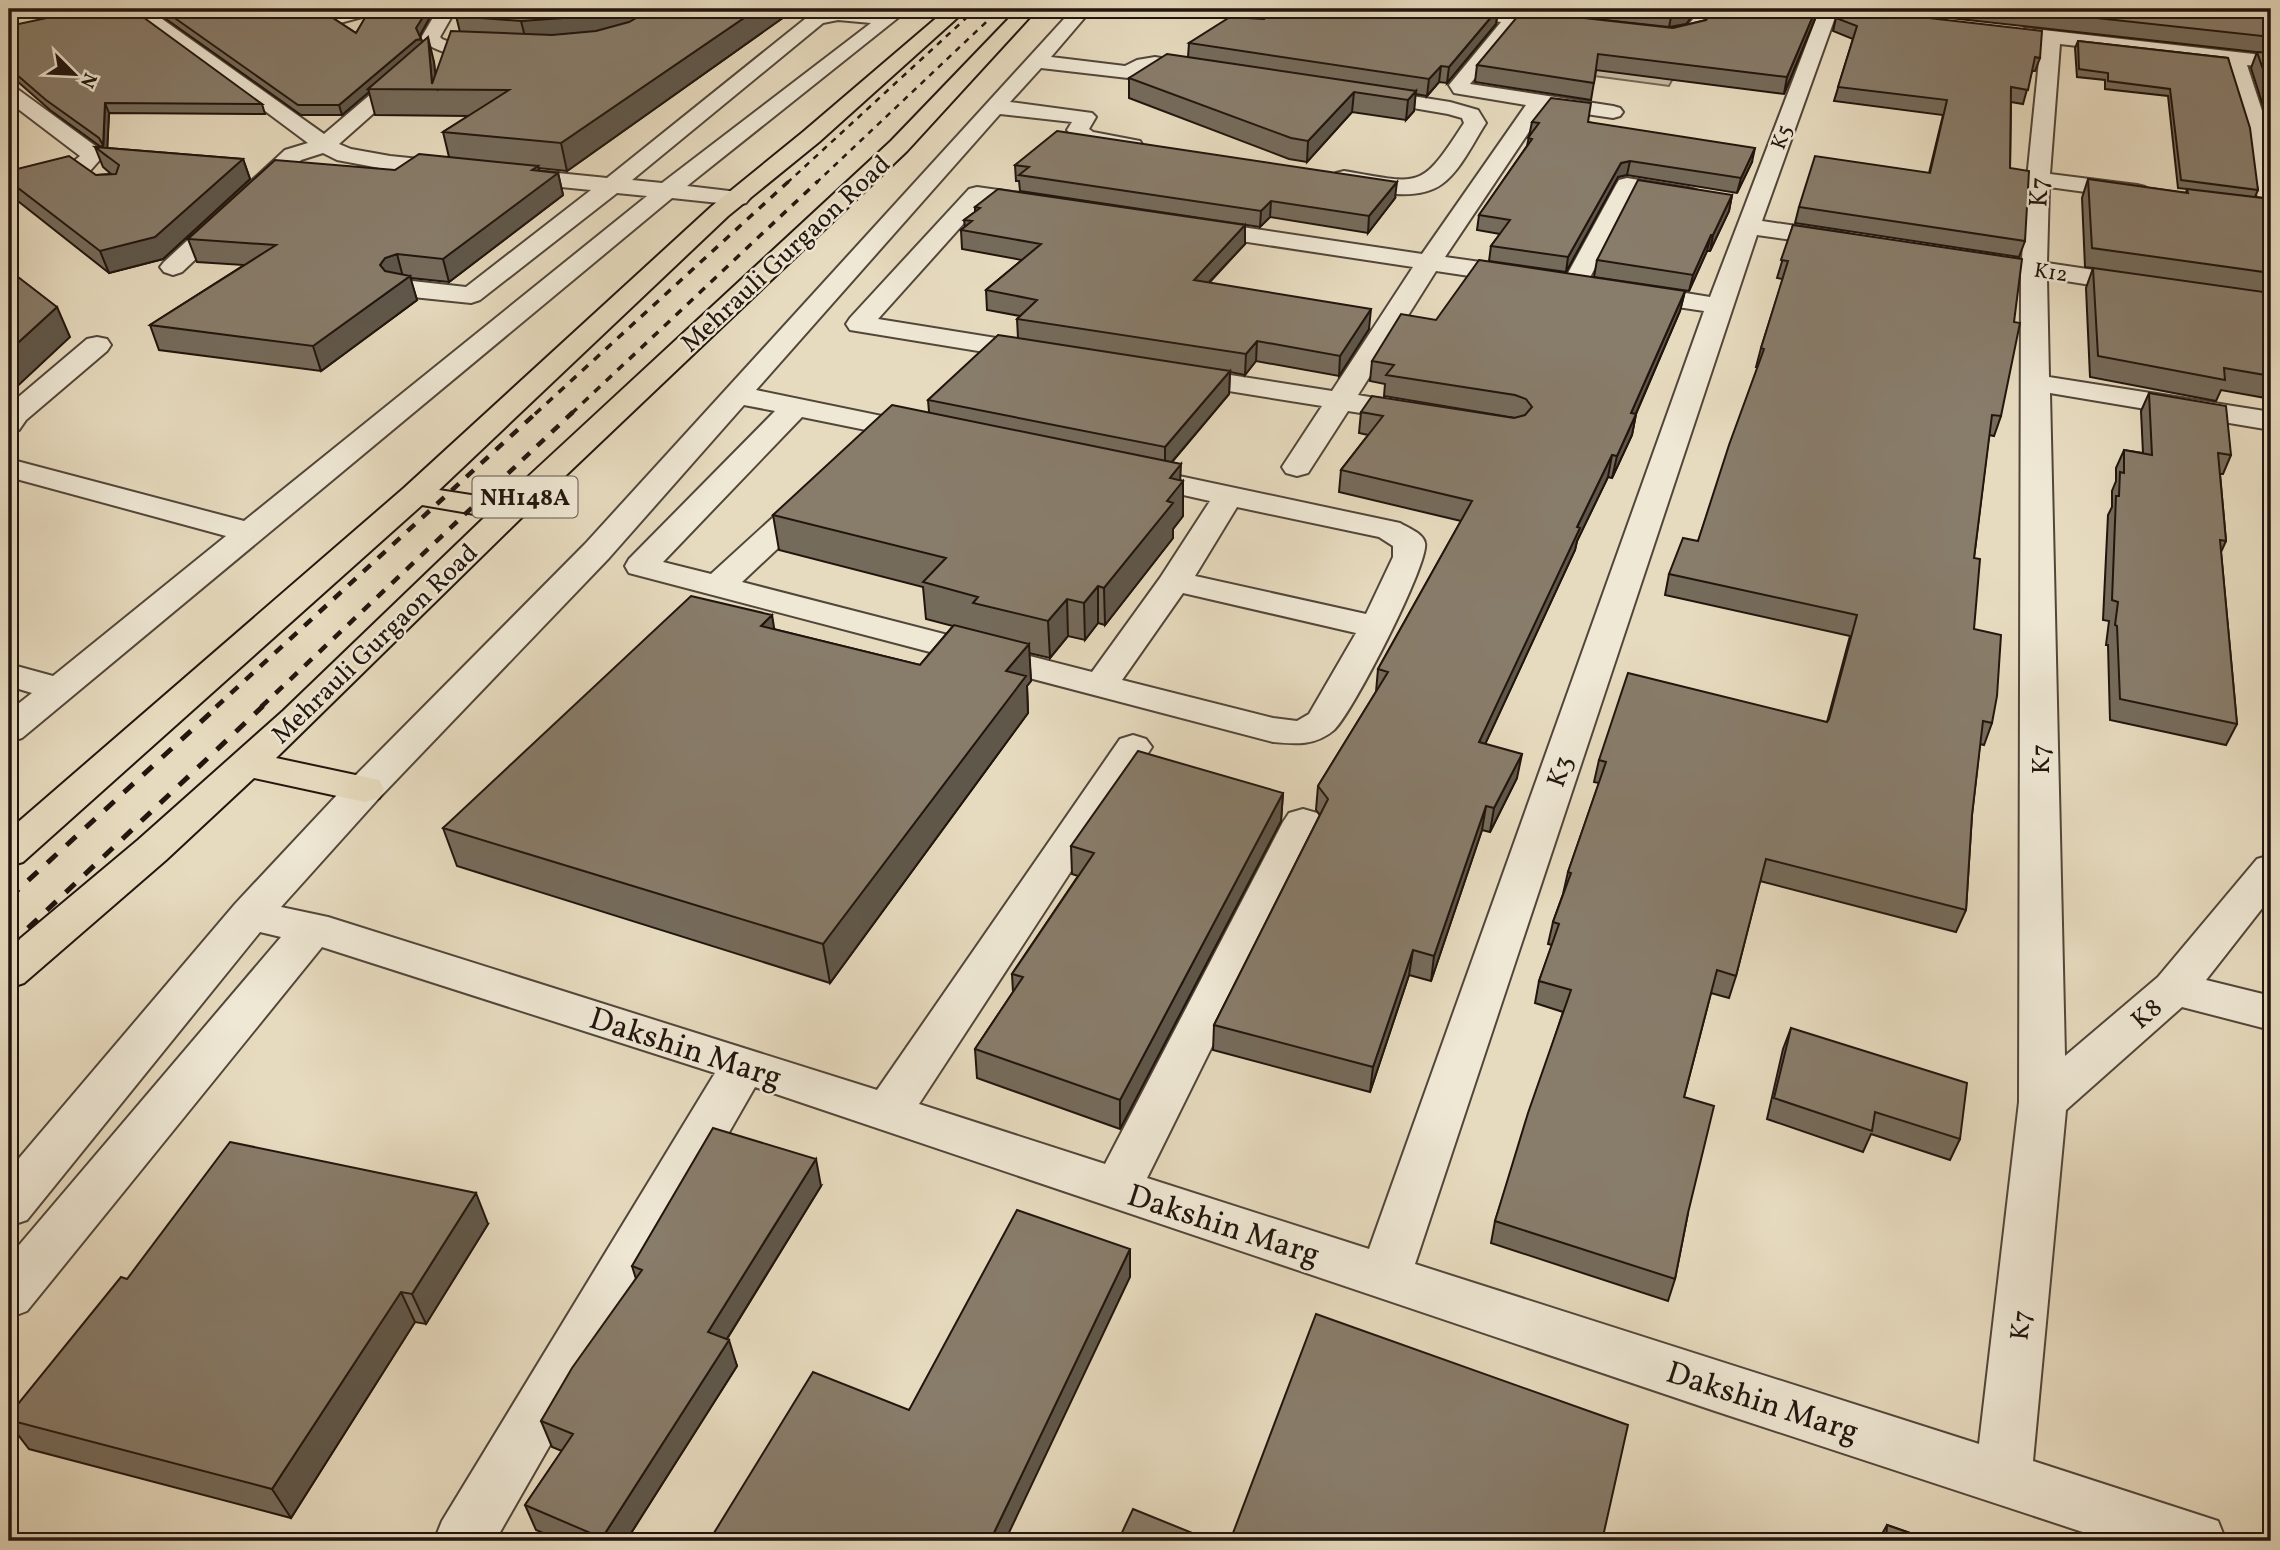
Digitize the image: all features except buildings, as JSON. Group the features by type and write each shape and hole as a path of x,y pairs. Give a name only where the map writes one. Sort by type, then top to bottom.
{"highway":[{"name":"NH148A","path":"9,852 415,495 738,198 958,9"},
{"name":"Mehrauli Gurgaon Road","path":"9,972 152,850 247,764 510,511 899,146 1028,9"},
{"path":"415,495 510,511"},
{"path":"247,764 365,789"}],"street":[{"path":"137,9 325,145 345,155 390,163 738,198"},
{"path":"333,13 371,9"},
{"path":"447,9 430,38 433,43 467,50 518,50"},
{"path":"9,1205 250,915 365,789 597,551 1083,9"},
{"path":"1437,9 1590,28"},
{"path":"1643,34 1691,34 1700,28 1709,9"},
{"path":"1828,10 1854,15"},
{"name":"K5","path":"1733,266 1828,10"},
{"path":"333,13 358,30"},
{"path":"403,288 471,295 817,19 838,14 894,14"},
{"path":"9,730 667,192 894,14"},
{"path":"1514,18 1460,85 1461,89 1613,111"},
{"path":"2011,33 2271,62"},
{"name":"K7","path":"2003,1479 2043,1102 2034,269 2038,179 2050,37"},
{"path":"173,267 293,155 325,145 427,55"},
{"path":"2235,58 2266,135 2271,209 2244,206"},
{"path":"1036,61 1128,72"},
{"path":"1154,149 1085,136 1078,130 1085,117 1128,72 1144,64 1222,74"},
{"path":"9,92 93,155 82,166 9,186"},
{"path":"1318,174 1400,186 1419,186 1432,181 1475,123 1471,114 1450,108 1343,92"},
{"path":"1297,467 1429,262 1539,102"},
{"path":"995,107 1085,117"},
{"path":"82,166 103,181"},
{"path":"2038,179 2162,195"},
{"path":"1575,284 1627,185 1704,197"},
{"path":"1059,206 977,194 859,324 1065,357"},
{"path":"1730,201 1752,216 1870,244"},
{"path":"1169,223 1719,306"},
{"name":"K12","path":"1980,261 2166,289"},
{"name":"K3","path":"1385,1277 1733,266"},
{"path":"9,424 14,415 97,345"},
{"path":"1147,370 1445,417"},
{"path":"2037,383 2271,421"},
{"path":"737,395 957,440"},
{"path":"641,566 795,407"},
{"path":"718,586 889,426"},
{"path":"9,468 251,533"},
{"path":"597,551 641,566 1273,730 1304,733 1323,721 1377,627 1409,557 1409,542 1389,530 1107,470"},
{"path":"1101,684 1175,581 1230,495"},
{"path":"1175,581 1377,627"},
{"path":"9,675 60,688"},
{"path":"887,1113 1133,747"},
{"path":"1116,1189 1303,821"},
{"path":"2174,989 2271,869"},
{"name":"Dakshin Marg","path":"250,915 313,928 744,1065 2197,1541"},
{"path":"9,1295 313,928"},
{"name":"K8","path":"2043,1102 2174,989 2271,1013"},
{"path":"463,1541 744,1065"}],"shaded area":[{"path":"1589,62 1676,73 1669,86 1579,74"}],"railway":[{"path":"787,183 976,9"},
{"path":"816,183 1000,9"},
{"path":"535,414 789,181"},
{"path":"571,414 818,181"},
{"path":"216,707 537,412"},
{"path":"261,707 573,412"},
{"path":"9,898 218,706"},
{"path":"9,946 263,706"}]}
